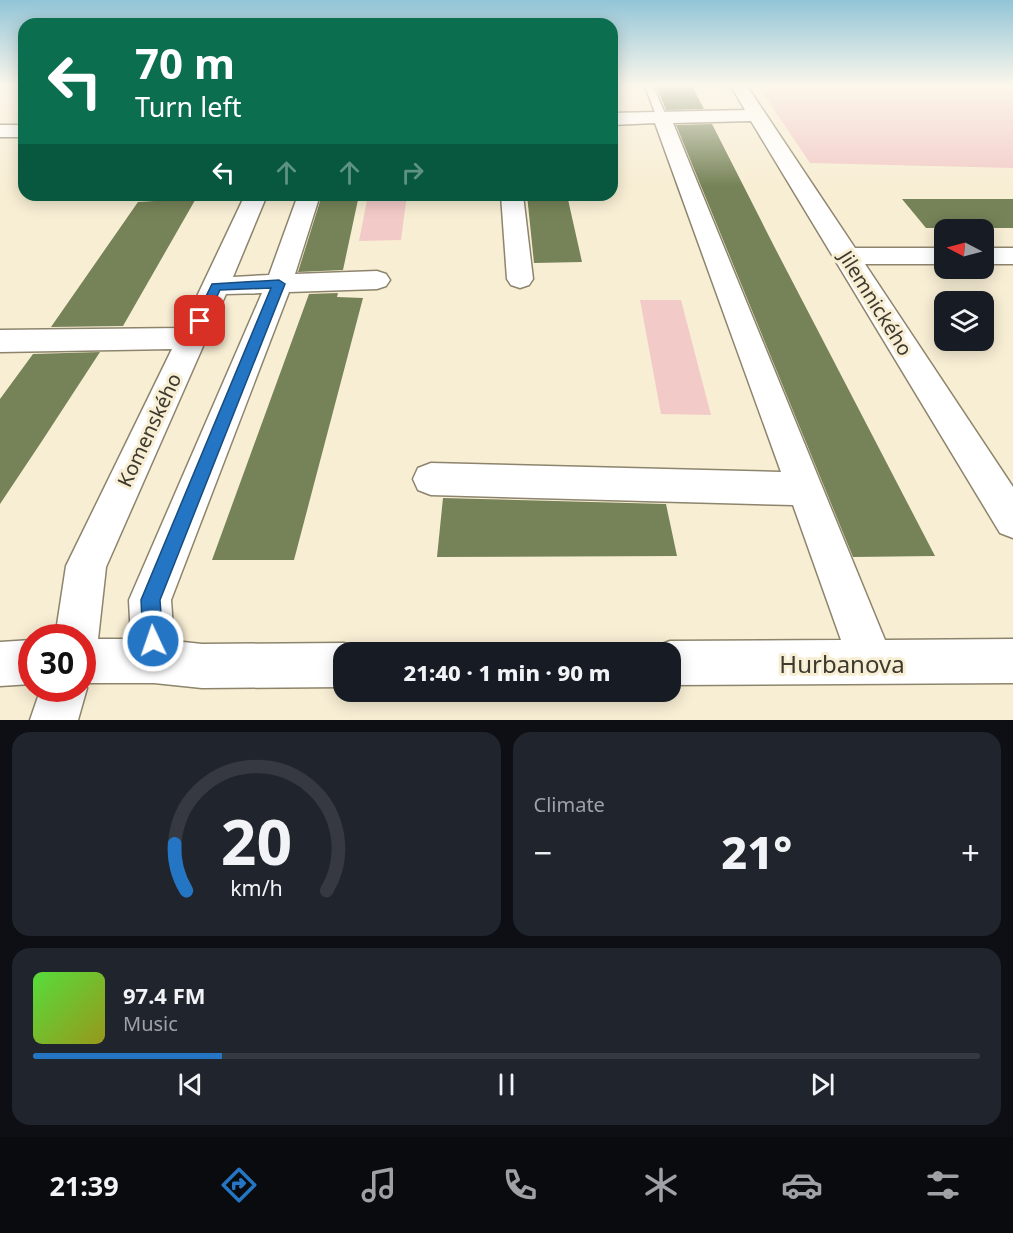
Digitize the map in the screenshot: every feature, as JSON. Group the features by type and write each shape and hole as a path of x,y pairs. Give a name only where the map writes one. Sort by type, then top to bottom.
{"street":[{"path":"663,120 872,663"},
{"name":"Jilemnického","path":"761,120 1013,520"},
{"path":"0,131 18,131"},
{"name":"Komenského","path":"79,624 86,566 253,201"},
{"path":"154,661 150,600 279,284 307,201"},
{"path":"513,201 520,279"},
{"path":"847,256 934,256"},
{"path":"994,256 1013,256"},
{"path":"216,286 376,280"},
{"path":"0,341 192,338"},
{"path":"431,479 804,489"},
{"path":"96,661 154,661 202,666 333,665"},
{"name":"Hurbanova","path":"681,663 1013,662"},
{"path":"0,664 18,663"},
{"path":"54,720 60,702"}],"shaded area":[{"path":"781,120 1013,120 1013,168 810,163"},
{"path":"367,201 406,201 401,240 359,241"},
{"path":"640,300 681,300 711,415 661,414"}],"building":[{"path":"712,124 935,556 853,557 676,125"},
{"path":"902,199 1013,199 1013,228 994,228 994,219 934,219 934,228 926,228"},
{"path":"195,201 123,326 51,327 138,202"},
{"path":"320,201 358,201 343,270 298,272"},
{"path":"528,201 568,201 582,262 534,263"},
{"path":"338,293 337,297 363,298 294,560 212,560 309,294"},
{"path":"100,352 0,504 0,399 33,354"},
{"path":"443,498 666,504 677,556 437,557"}],"route":[{"path":"153,641 150,600 279,284 216,286 200,321"}]}
